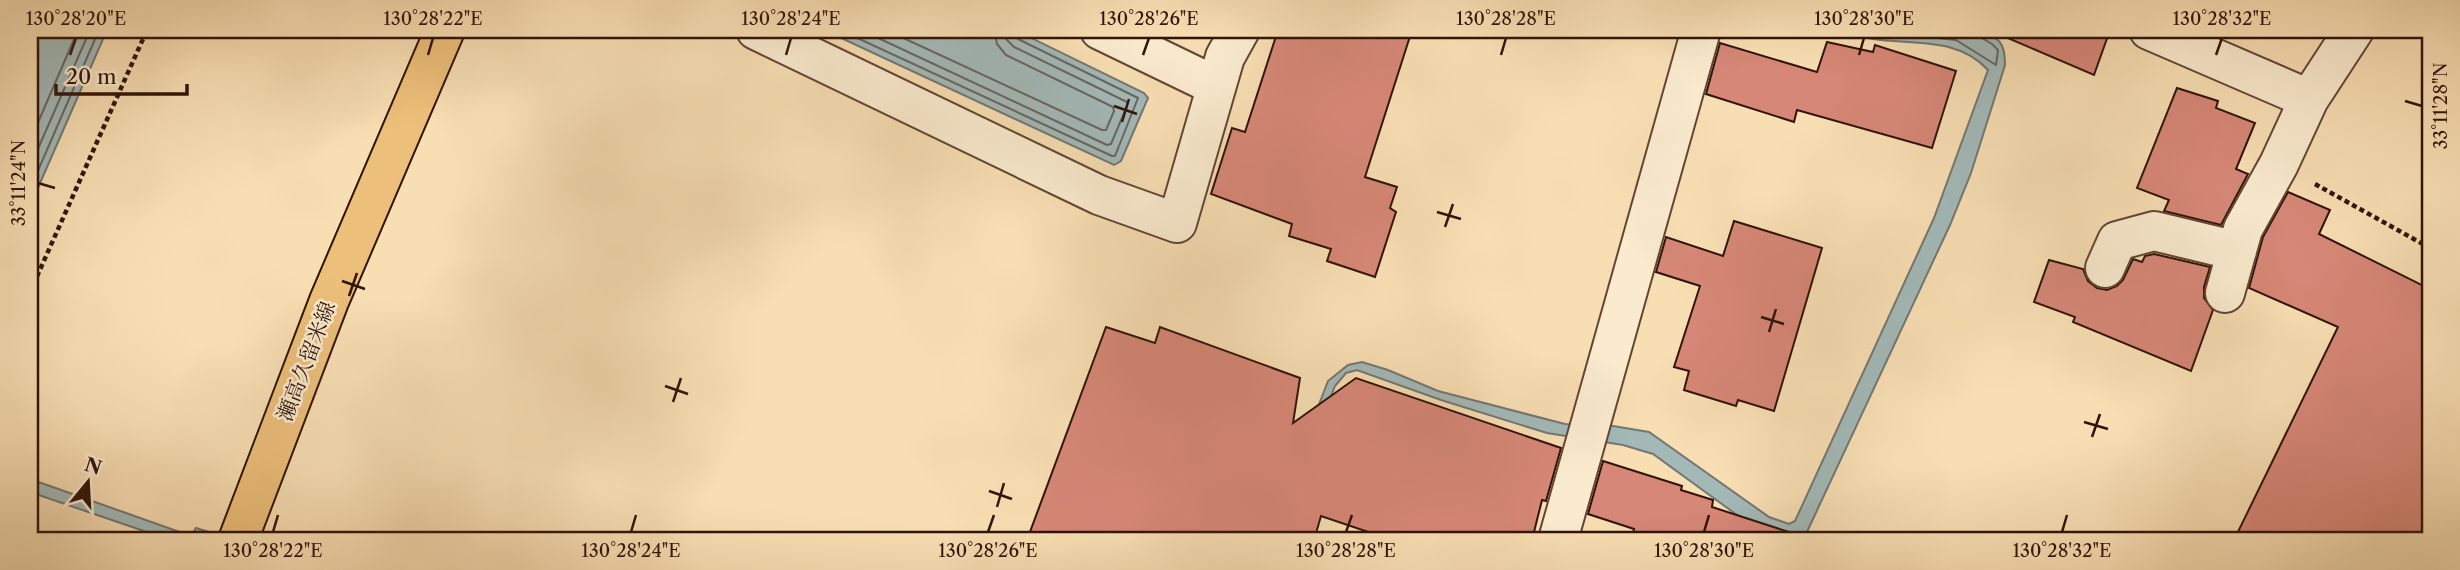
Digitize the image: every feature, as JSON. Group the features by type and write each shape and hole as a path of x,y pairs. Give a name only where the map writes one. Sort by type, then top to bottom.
{"main road":[{"name":"瀬高久留米線","path":"238,540 329,301 445,30"}],"street":[{"path":"756,30 1099,195 1177,223 1225,57 1240,30"},
{"path":"1100,30 1216,86"},
{"path":"1558,540 1701,30"},
{"path":"2149,30 2309,99"},
{"path":"2225,293 2243,229 2279,164 2309,99 2354,30"},
{"path":"2105,268 2117,241 2154,231 2237,251"}],"path":[{"path":"30,292 147,30"},
{"path":"2279,164 2430,248"}],"water":[{"path":"30,30 107,30 30,206"},
{"path":"824,30 1015,30 1144,93 1148,98 1121,161 1114,165"},
{"path":"1828,30 1977,30 1999,41 2004,50 2005,65 1971,173 1950,225 1806,534 1796,540 1786,540 1759,531 1653,454 1623,445 1547,433 1357,370 1346,373 1335,386 1276,540 1267,540 1328,381 1348,365 1362,362 1438,391 1565,424 1613,426 1649,432 1769,517 1789,524 1795,521 1934,218 1988,70 1977,60 1952,48 1875,39"},
{"path":"30,479 191,536 196,528 235,540 170,540 30,492"}],"building":[{"path":"1278,30 1412,30 1365,177 1397,187 1390,208 1396,212 1375,277 1327,261 1331,249 1289,236 1292,224 1211,194 1232,128 1245,132"},
{"path":"1989,30 2110,30 2094,75"},
{"path":"1827,42 1873,52 1875,45 1956,71 1932,148 1797,110 1794,122 1706,94 1720,43 1817,72"},
{"path":"2177,88 2218,101 2216,108 2255,123 2236,169 2248,174 2221,225 2164,211 2169,200 2137,188"},
{"path":"2288,192 2330,210 2319,234 2430,289 2430,540 2234,540 2338,327 2249,288 2263,237"},
{"path":"1734,221 1822,248 1774,411 1738,400 1736,406 1684,390 1689,371 1674,367 1700,286 1656,272 1666,237 1723,256"},
{"path":"2154,254 2210,267 2204,298 2213,310 2191,371 2073,322 2075,317 2034,302 2049,260 2083,269 2088,281 2097,288 2107,290 2123,280 2133,259 2142,262 2145,256"},
{"path":"1106,327 1155,343 1160,327 1300,378 1293,423 1356,378 1561,448 1546,501 1542,500 1532,540 1392,540 1321,516 1314,540 1027,540"},
{"path":"1603,461 1682,486 1681,490 1713,500 1712,507 1792,533 1790,540 1631,540 1634,529 1588,514"}],"waterway":[{"path":"1800,538 1806,540"}]}
